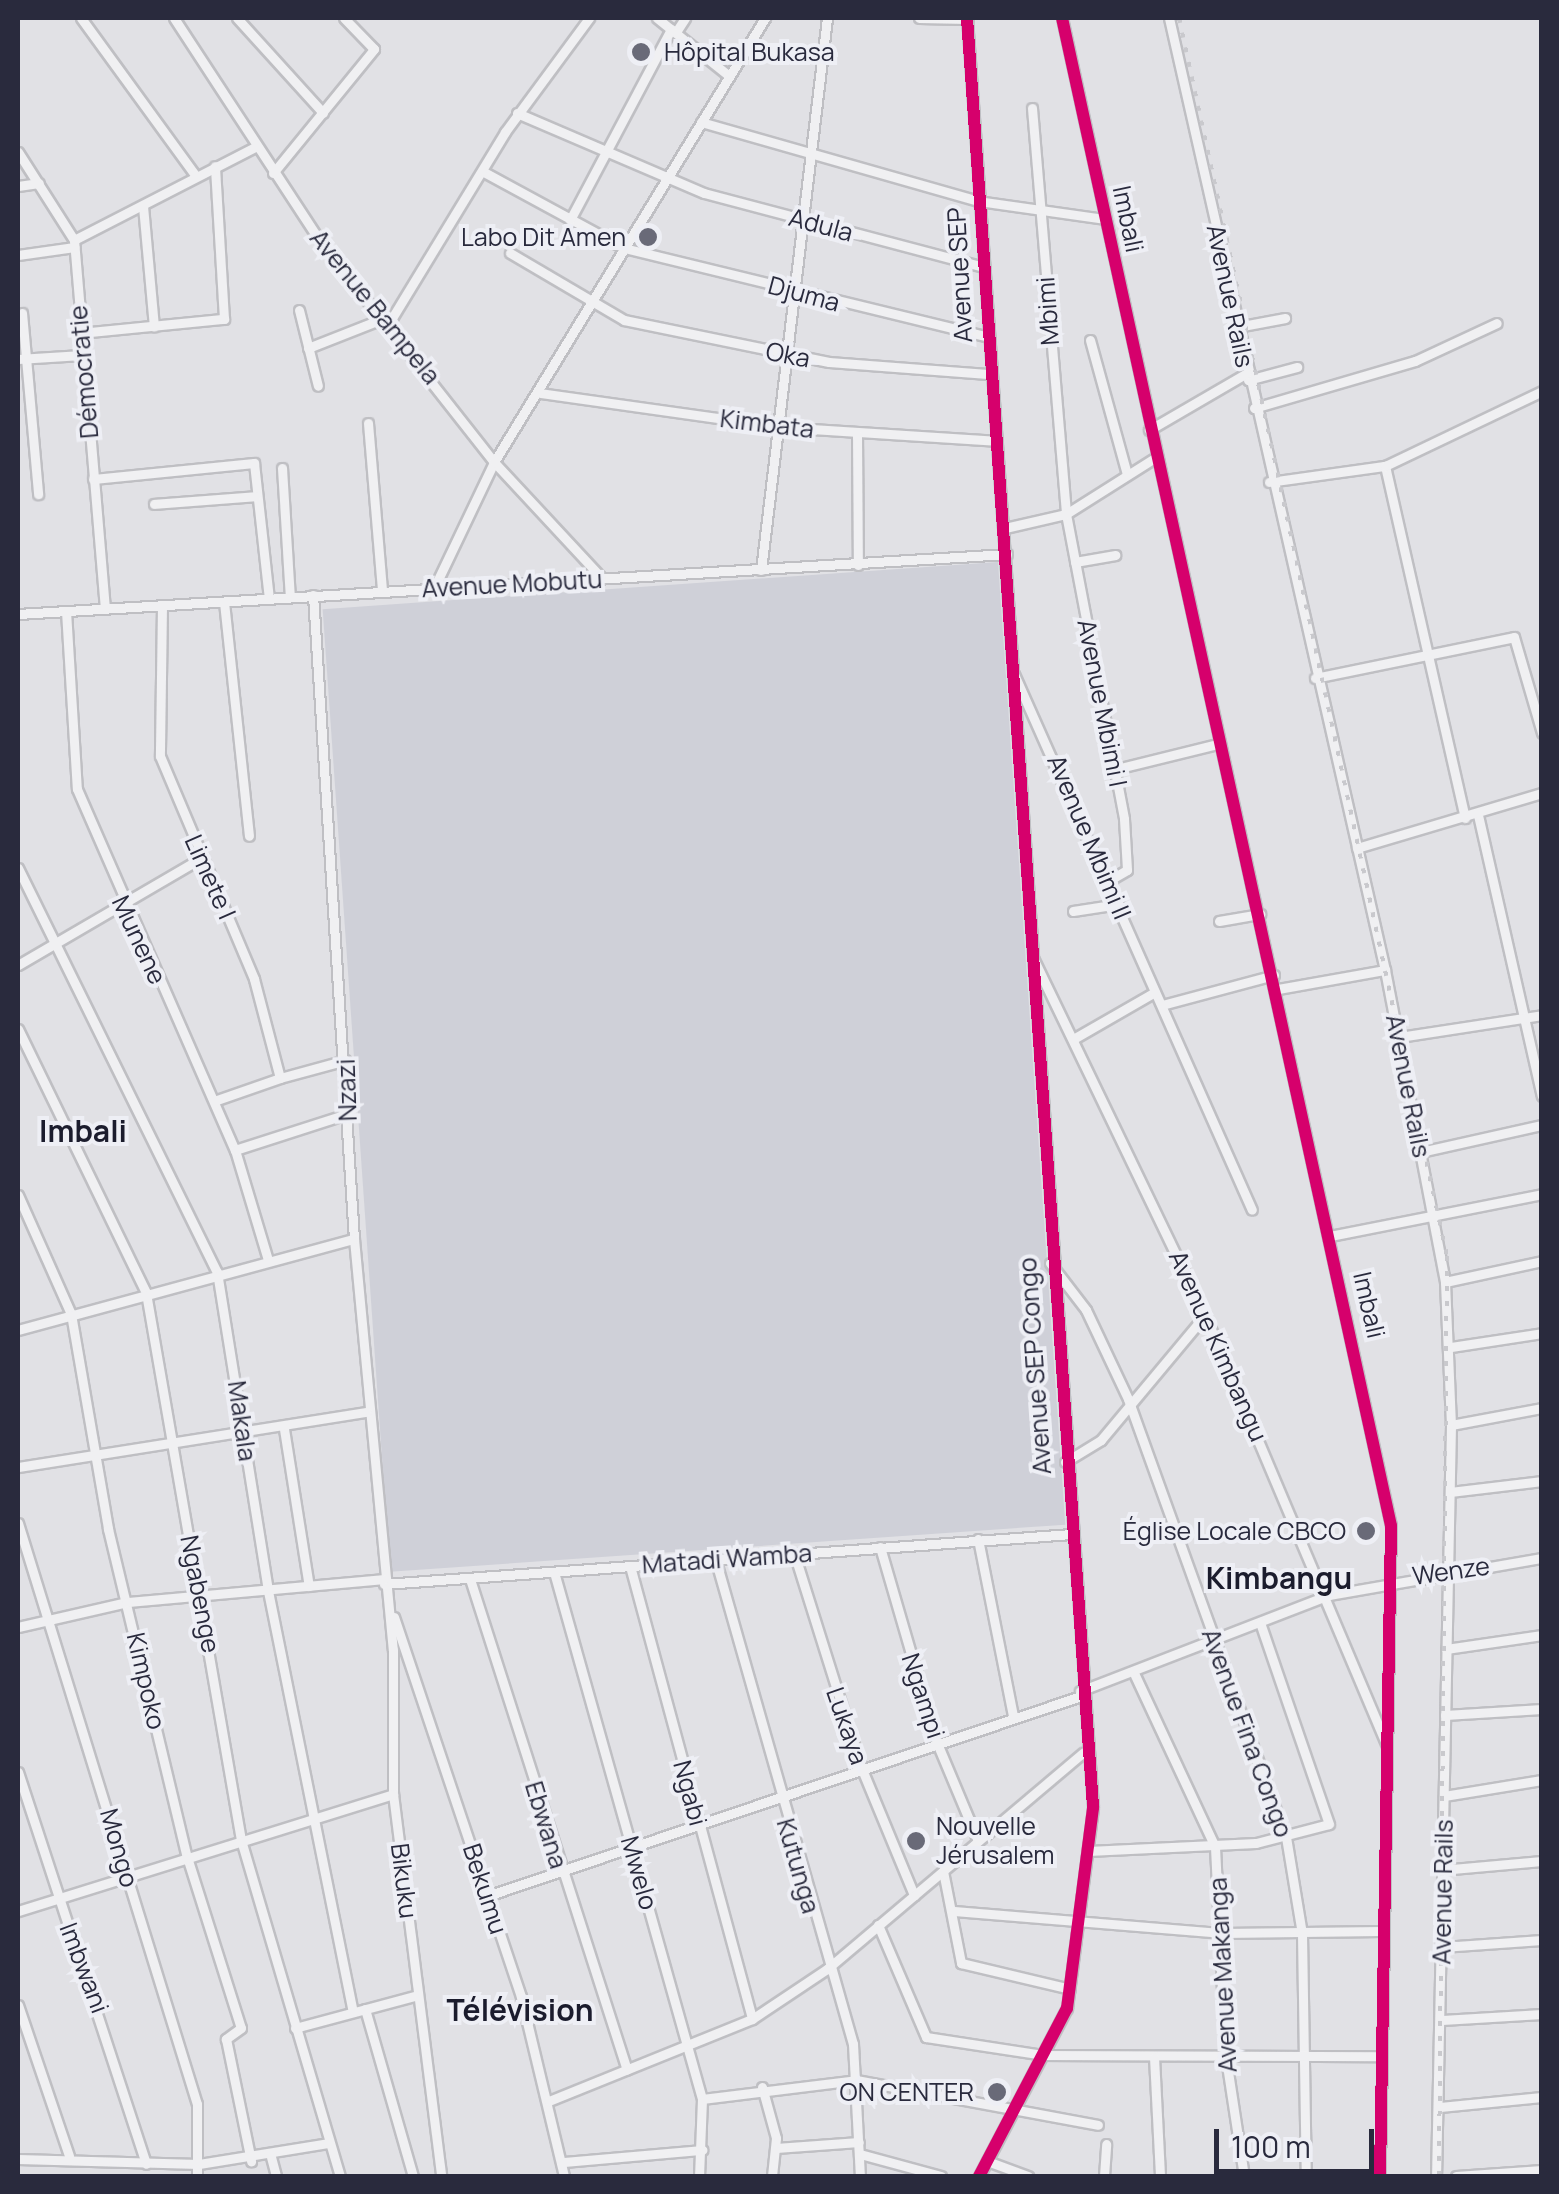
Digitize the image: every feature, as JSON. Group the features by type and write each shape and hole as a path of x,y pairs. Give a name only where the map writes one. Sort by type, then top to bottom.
{"street":[{"path":"80,18 196,174"},
{"name":"Avenue Bampela","path":"174,18 273,173 494,462 601,577"},
{"path":"237,18 323,113"},
{"path":"273,173 376,46 344,18"},
{"path":"308,348 387,320 517,113 589,18"},
{"path":"657,18 728,74"},
{"path":"570,220 602,153 673,31 685,18"},
{"path":"434,588 494,462 592,309 662,179 764,18"},
{"path":"761,570 816,159 827,18"},
{"path":"919,18 968,18"},
{"name":"Avenue SEP","path":"968,18 985,336 1005,528"},
{"name":"Imbali","path":"1062,18 1153,459 1278,989 1380,1459 1394,1579 1381,1931 1380,2176"},
{"name":"Avenue Rails","path":"1169,18 1269,482 1399,1037 1445,1282 1452,1425 1436,2176"},
{"name":"Mbimi","path":"1032,108 1066,514"},
{"name":"Adula","path":"517,113 662,179 806,222 981,266"},
{"path":"701,122 816,159 978,200 1041,213 1105,219"},
{"path":"18,254 74,244 196,174 255,147"},
{"name":"Démocratie","path":"18,152 74,244 105,608"},
{"path":"80,333 224,319 216,166"},
{"name":"Djuma","path":"482,171 624,248 985,336"},
{"path":"18,186 39,183"},
{"path":"143,206 154,327"},
{"path":"510,253 592,309"},
{"name":"Oka","path":"592,309 791,355 988,374"},
{"path":"300,310 318,386"},
{"path":"22,312 21,359 38,494"},
{"path":"1237,327 1285,318"},
{"path":"1254,408 1414,360 1497,323"},
{"path":"1090,340 1127,474"},
{"path":"21,359 82,354"},
{"path":"1149,430 1247,376 1297,367"},
{"path":"1269,482 1385,466 1542,391"},
{"name":"Kimbata","path":"540,393 781,427 995,441"},
{"path":"368,423 382,591"},
{"path":"858,434 858,565"},
{"path":"1005,528 1066,514 1153,459"},
{"path":"93,479 250,462 258,496 268,598"},
{"path":"1385,466 1466,818"},
{"path":"282,468 290,597"},
{"path":"154,504 258,496"},
{"name":"Avenue Mbimi I","path":"1066,514 1116,769 1126,870 1108,881"},
{"name":"Avenue SEP Congo","path":"978,2176 1044,2055 1070,1989 1082,1924 1088,1851 1005,528"},
{"name":"Avenue Mobutu","path":"18,614 1007,554"},
{"path":"1075,562 1115,555"},
{"name":"Nzazi","path":"314,595 346,1060 354,1239 384,1582"},
{"path":"224,602 249,836"},
{"name":"Limete I","path":"162,606 160,756 254,979 280,1078"},
{"name":"Munene","path":"66,611 76,782 120,904 235,1150 267,1256"},
{"path":"1315,678 1517,638 1542,733"},
{"name":"Avenue Mbimi II","path":"1013,671 1252,1210"},
{"path":"1116,769 1218,744"},
{"path":"1357,848 1542,793"},
{"path":"1478,815 1542,1096"},
{"path":"18,965 201,858"},
{"name":"Makala","path":"18,868 217,1272 268,1592 319,1816 353,2012"},
{"path":"1073,910 1118,904"},
{"path":"1219,921 1260,914"},
{"name":"Avenue Kimbangu","path":"1031,954 1076,1038 1205,1314 1330,1595 1387,1746"},
{"path":"1278,989 1384,970"},
{"path":"1162,1004 1274,974"},
{"path":"1076,1038 1156,992"},
{"path":"1399,1037 1542,1015"},
{"name":"Ngabenge","path":"18,1029 146,1293 241,1840 340,2176"},
{"path":"214,1100 346,1060"},
{"path":"235,1150 347,1114"},
{"path":"1421,1152 1542,1125"},
{"path":"1330,1236 1542,1194"},
{"name":"Kimpoko","path":"18,1195 71,1314 96,1458 187,1858 242,2028 226,2040 251,2161"},
{"path":"18,1330 267,1256 354,1239"},
{"path":"1445,1282 1542,1261"},
{"name":"Avenue Fina Congo","path":"1050,1262 1086,1310 1128,1400 1286,1837 1302,1934 1306,2176"},
{"path":"1064,1462 1101,1440 1128,1400 1205,1314"},
{"path":"1450,1347 1542,1334"},
{"path":"1452,1425 1542,1408"},
{"path":"18,1467 244,1437 367,1412"},
{"path":"284,1429 309,1586"},
{"path":"1450,1492 1542,1481"},
{"name":"Mongo","path":"18,1523 52,1619 197,2104 197,2176"},
{"name":"Matadi Wamba","path":"18,1627 127,1602 1071,1534"},
{"path":"978,1539 1013,1715"},
{"name":"Ngampi","path":"880,1547 937,1743 978,1841"},
{"name":"Lukaya","path":"794,1553 860,1767 914,1895"},
{"name":"Kutunga","path":"715,1558 856,2080 860,2176"},
{"name":"Wenze","path":"487,1896 698,1819 1080,1693 1211,1636 1330,1595 1394,1579 1542,1558"},
{"name":"Ngabi","path":"630,1566 752,2019"},
{"name":"Mwelo","path":"554,1572 702,2099 699,2176"},
{"name":"Ebwana","path":"470,1580 627,2070"},
{"name":"Bikuku","path":"384,1582 389,1606 393,1794 441,2176"},
{"name":"Bekumu","path":"389,1606 487,1896 550,2101 564,2176"},
{"path":"1088,1851 1215,1847 1286,1837 1329,1820 1260,1622"},
{"path":"1446,1649 1542,1635"},
{"name":"Avenue Makanga","path":"1134,1671 1215,1847 1223,1933 1224,2052 1244,2176"},
{"path":"1445,1715 1542,1708"},
{"path":"550,2101 752,2019 828,1969 1083,1754"},
{"name":"Imbwani","path":"18,1772 146,2164"},
{"path":"1444,1796 1542,1780"},
{"path":"18,1912 393,1794"},
{"path":"1441,1870 1542,1861"},
{"path":"944,1871 961,1963 1070,1989"},
{"path":"954,1912 1223,1933 1381,1931"},
{"path":"878,1925 922,2035 1044,2055 1154,2057 1303,2049 1380,2056"},
{"path":"1442,1947 1542,1940"},
{"path":"294,2028 418,1995"},
{"path":"18,2006 69,2156"},
{"path":"365,2009 414,2176"},
{"path":"1442,2020 1542,2014"},
{"path":"1154,2057 1160,2176"},
{"path":"702,2099 762,2087 856,2080 1098,2125"},
{"path":"762,2087 776,2148 772,2176"},
{"path":"1440,2107 1542,2097"},
{"path":"18,2159 69,2156 146,2164 199,2164 271,2158 329,2142"},
{"path":"776,2148 860,2142"},
{"path":"1104,2176 1106,2144"},
{"path":"564,2162 702,2150"},
{"path":"860,2154 941,2176"},
{"path":"271,2158 276,2176"},
{"path":"987,2161 1028,2176"},
{"path":"1456,2176 1542,2170"}],"shaded area":[{"path":"998,562 1065,1525 390,1572 323,609"}],"railway":[{"path":"1179,18 1447,1256 1439,2176"}],"cycle path":[{"path":"967,18 1093,1808 1067,2008 979,2176"},
{"path":"1062,18 1391,1526 1380,2176"}],"place":[{"name":"Hôpital Bukasa","path":"641,52"},
{"name":"Labo Dit Amen","path":"648,237"},
{"name":"Église Locale CBCO","path":"1366,1531"},
{"name":"Nouvelle Jérusalem","path":"916,1841"},
{"name":"ON CENTER","path":"997,2092"}],"district":[{"name":"Imbali","path":"83,1131"},
{"name":"Kimbangu","path":"1279,1578"},
{"name":"Télévision","path":"520,2010"}]}
